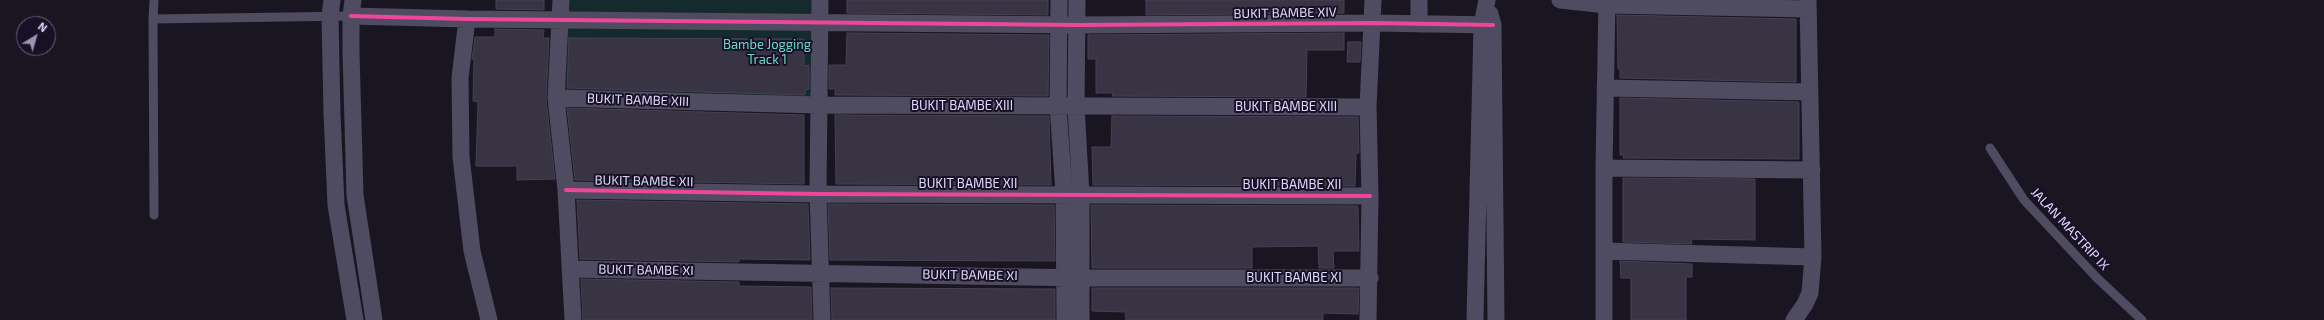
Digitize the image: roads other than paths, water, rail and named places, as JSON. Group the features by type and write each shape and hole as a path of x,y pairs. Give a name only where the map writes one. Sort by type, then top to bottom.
{"street":[{"path":"561,0 556,98 566,190 573,320"},
{"path":"820,0 818,194 822,273 822,320"},
{"path":"1059,0 1058,106 1064,193 1074,277 1081,320"},
{"path":"1065,320 1074,277 1081,194 1076,107 1078,25 1077,0"},
{"path":"1368,320 1370,278 1370,196 1368,107 1374,23 1373,0"},
{"path":"1419,0 1419,24"},
{"path":"1560,0 1607,2 1808,4 1813,257 1810,293 1806,304 1794,320"},
{"path":"1487,2 1496,320"},
{"path":"1604,320 1604,168 1607,2"},
{"path":"331,8 332,114 336,205 355,320"},
{"path":"352,8 355,195 374,320"},
{"name":"BUKIT BAMBE XIV","path":"352,8 467,19 1078,25 1374,23 1487,25"},
{"path":"467,19 460,78 461,157 472,251 489,320"},
{"path":"1475,320 1487,25"},
{"path":"1605,88 1809,92"},
{"name":"BUKIT BAMBE XIII","path":"556,98 818,105 1368,107"},
{"path":"1604,168 1812,170"},
{"name":"BUKIT BAMBE XII","path":"566,190 818,194 1064,193 1370,196"},
{"path":"1604,251 1813,257"},
{"name":"BUKIT BAMBE XI","path":"570,269 1074,277 1370,278"}],"lane":[{"path":"154,0 154,215"},
{"path":"153,19 352,8"},
{"name":"JALAN MASTRIP IX","path":"1990,148 2024,200 2097,278 2142,320"}],"park label":[{"name":"Bambe Jogging Track 1","path":"767,52"}]}
